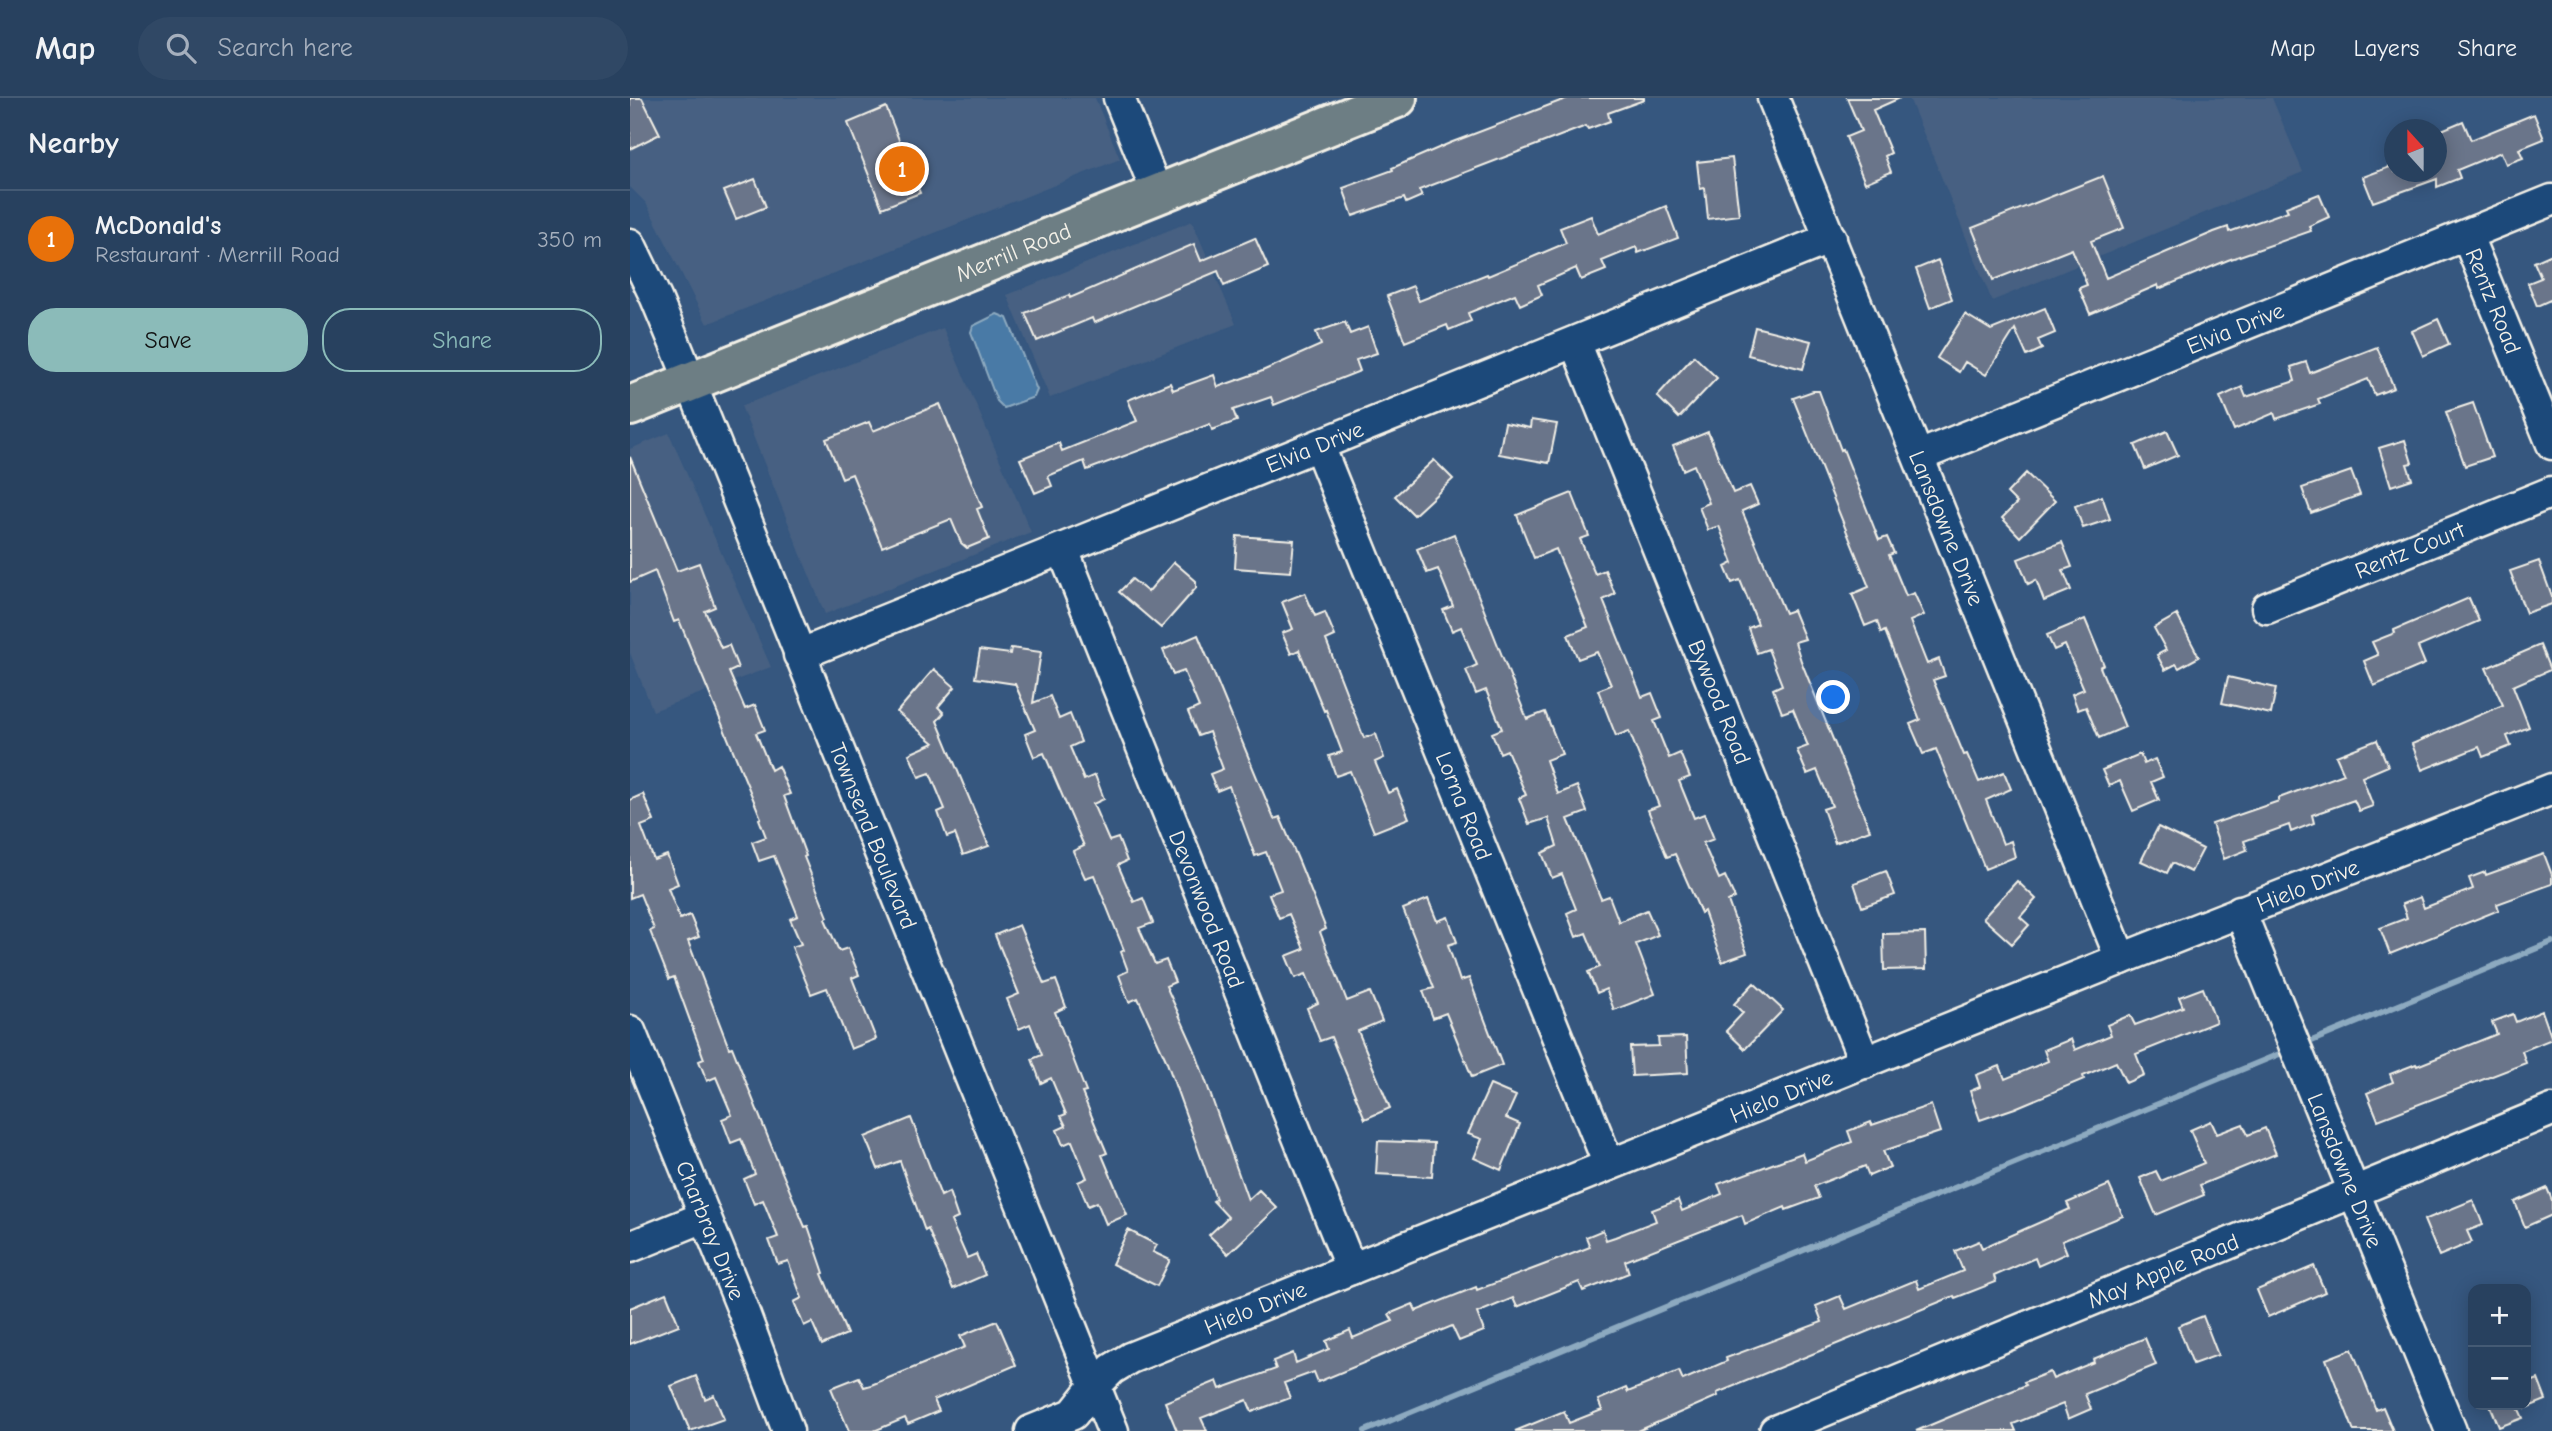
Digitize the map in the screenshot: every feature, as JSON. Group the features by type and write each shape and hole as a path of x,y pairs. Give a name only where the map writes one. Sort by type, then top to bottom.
{"main road":[{"name":"Merrill Road","path":"630,406 1397,98"}],"street":[{"path":"1119,98 1158,195"},
{"name":"Lansdowne Drive","path":"1773,98 2121,959"},
{"name":"Elvia Drive","path":"1919,456 2552,200"},
{"name":"Rentz Road","path":"2467,236 2552,444"},
{"name":"Elvia Drive","path":"799,655 1831,238"},
{"name":"Townsend Boulevard","path":"630,244 656,298 1113,1431"},
{"name":"Bywood Road","path":"1575,342 1865,1063"},
{"name":"Lorna Road","path":"1319,446 1609,1165"},
{"name":"Rentz Court","path":"2267,608 2552,492"},
{"name":"Devonwood Road","path":"1063,550 1351,1269"},
{"name":"Hielo Drive","path":"1031,1431 1073,1414 1112,1369 1130,1358 2240,911 2552,789"},
{"name":"Lansdowne Drive","path":"2240,911 2451,1431"},
{"name":"Charbray Drive","path":"630,1031 741,1305 788,1431"},
{"name":"May Apple Road","path":"1775,1431 2552,1110"},
{"path":"630,1247 704,1217"}],"shaded area":[{"path":"630,98 1095,98 1120,159 707,324 646,203 630,187"},
{"path":"1909,98 2272,98 2303,172 1992,301"},
{"path":"1192,221 1236,324 1050,398 1007,295"},
{"path":"997,314 1007,318 1037,390 1034,397 1004,408 997,401 971,332 973,326"},
{"path":"943,328 1031,532 825,614 741,406"},
{"path":"669,433 771,667 653,711 630,653 630,449"}],"building":[{"path":"630,98 642,98 660,134 630,149"},
{"path":"1568,98 1644,100 1608,113 1610,121 1588,129 1586,126 1419,190 1422,196 1406,203 1404,198 1353,216 1343,188"},
{"path":"1847,98 1900,98 1873,110 1891,153 1885,156 1891,172 1865,183 1846,137 1861,131"},
{"path":"886,107 920,193 882,208 848,123"},
{"path":"2534,114 2544,139 2519,149 2523,158 2506,164 2501,152 2457,170 2460,178 2437,187 2437,182 2447,182 2447,128 2463,121 2471,140"},
{"path":"1732,158 1739,215 1708,219 1705,188 1700,189 1697,162"},
{"path":"2384,169 2384,182 2429,182 2373,202 2363,177"},
{"path":"2103,176 2124,228 2091,241 2106,278 2214,232 2228,227 2229,232 2288,211 2286,207 2319,194 2329,217 2309,226 2311,231 2228,260 2159,289 2158,285 2090,314 2079,288 2087,285 2072,249 1993,280 1972,228"},
{"path":"755,179 766,207 736,219 724,191"},
{"path":"1666,206 1678,238 1638,253 1636,247 1602,261 1606,270 1581,280 1576,268 1538,285 1542,295 1520,305 1515,294 1468,313 1471,321 1449,330 1447,325 1405,342 1387,296 1413,286 1419,301 1566,243 1560,228 1591,216 1598,234"},
{"path":"1255,238 1268,267 1224,286 1218,271 1094,323 1092,318 1037,341 1025,313 1069,295 1070,298 1194,244 1201,261"},
{"path":"2552,254 2552,305 2550,300 2537,306 2528,283 2541,278 2534,262"},
{"path":"1938,260 1952,299 1930,308 1916,269"},
{"path":"2045,308 2055,333 2038,340 2042,349 2027,356 2015,329 1986,375 1965,362 1959,372 1937,358 1965,314 1991,330"},
{"path":"2438,319 2449,344 2423,356 2412,331"},
{"path":"1345,322 1350,334 1368,327 1377,353 1356,360 1360,371 1274,405 1271,397 1233,410 1237,421 1212,430 1210,424 1087,470 1084,461 1048,476 1052,486 1035,493 1020,459 1059,443 1062,451 1137,421 1128,400 1170,383 1173,390 1214,375 1218,387 1260,372 1321,345 1316,332"},
{"path":"1755,327 1811,341 1803,369 1748,355"},
{"path":"2377,347 2394,388 2375,395 2368,379 2318,399 2320,404 2276,419 2274,413 2234,430 2220,397 2242,387 2246,397 2295,381 2291,367 2306,362 2310,373"},
{"path":"1694,356 1717,378 1679,418 1657,396"},
{"path":"1819,391 1879,540 1887,537 1894,553 1889,555 1906,596 1914,593 1924,615 1910,621 1927,664 1939,659 1945,676 1933,680 1964,755 1967,754 1979,782 2004,772 2011,789 1986,800 2003,844 2011,841 2015,857 1985,869 1936,749 1923,754 1910,724 1920,720 1885,631 1881,633 1877,621 1865,626 1852,594 1869,587 1793,398"},
{"path":"2473,403 2492,457 2465,466 2446,412"},
{"path":"940,404 982,507 977,509 989,539 967,548 961,543 951,519 882,547 852,474 842,478 826,439 869,422 873,431"},
{"path":"1531,420 1557,424 1549,463 1499,454 1505,423 1530,428"},
{"path":"2167,431 2178,455 2145,469 2135,445"},
{"path":"1708,432 1733,493 1750,486 1758,504 1742,511 1785,613 1793,610 1805,639 1795,642 1801,661 1870,830 1835,843 1823,809 1832,806 1817,770 1807,774 1797,750 1808,746 1793,709 1782,713 1773,689 1782,685 1768,649 1757,653 1748,628 1758,624 1740,580 1732,583 1725,567 1733,563 1719,526 1708,530 1699,507 1709,503 1694,465 1683,470 1673,446"},
{"path":"2405,440 2412,463 2407,464 2412,479 2391,486 2379,448"},
{"path":"630,457 677,571 699,563 715,607 705,611 721,648 729,645 738,668 729,672 745,709 755,705 765,730 756,733 771,770 778,766 790,794 784,796 828,917 825,919 839,951 848,948 859,975 852,978 876,1039 851,1049 827,988 811,994 792,947 801,944 790,919 798,916 774,856 759,861 752,842 766,837 759,819 761,818 679,620 674,622 655,571 630,582"},
{"path":"1434,460 1453,479 1414,515 1395,496"},
{"path":"2351,471 2360,495 2311,513 2302,488"},
{"path":"2026,473 2055,501 2020,537 2002,518 2017,503 2007,493"},
{"path":"1572,493 1589,536 1580,539 1595,574 1605,570 1615,594 1603,600 1642,697 1652,693 1662,718 1654,721 1669,758 1680,753 1690,777 1679,781 1694,818 1704,814 1714,839 1703,843 1719,879 1725,876 1735,898 1728,901 1747,953 1722,962 1704,911 1701,913 1675,854 1667,857 1648,810 1659,806 1629,731 1616,736 1598,690 1611,685 1597,652 1578,659 1568,635 1588,627 1556,549 1534,558 1517,515"},
{"path":"2102,496 2110,519 2083,528 2075,506"},
{"path":"1454,534 1527,719 1545,712 1562,754 1546,760 1558,794 1577,786 1587,812 1568,819 1601,899 1609,896 1619,922 1647,910 1658,935 1636,944 1655,994 1614,1010 1606,989 1597,993 1588,972 1600,967 1586,933 1576,937 1567,913 1576,909 1562,874 1552,878 1542,853 1557,846 1548,818 1529,824 1519,798 1526,795 1507,750 1500,753 1492,733 1502,729 1486,690 1476,694 1466,670 1477,665 1461,627 1452,631 1443,610 1453,606 1438,569 1427,573 1417,549"},
{"path":"1237,536 1294,540 1291,572 1235,568"},
{"path":"2062,542 2072,567 2063,570 2071,590 2044,601 2036,580 2028,584 2018,559"},
{"path":"2539,561 2552,604 2526,613 2510,571"},
{"path":"1174,562 1196,581 1196,588 1161,628 1119,592 1132,579 1148,592"},
{"path":"1305,593 1315,616 1325,612 1335,636 1326,640 1364,738 1376,734 1384,758 1375,762 1388,793 1397,789 1409,818 1374,832 1350,771 1336,776 1329,756 1342,752 1299,650 1291,654 1282,633 1293,629 1282,602"},
{"path":"2469,598 2479,621 2418,647 2425,664 2374,686 2364,661 2378,655 2372,642"},
{"path":"2177,615 2199,657 2179,668 2176,664 2165,670 2157,655 2166,650 2154,628"},
{"path":"2085,619 2104,665 2100,667 2125,727 2099,738 2086,707 2078,710 2072,694 2084,689 2065,645 2054,650 2047,635"},
{"path":"1198,635 1274,819 1280,817 1300,864 1326,929 1320,932 1347,1001 1370,992 1382,1021 1358,1031 1390,1108 1365,1119 1331,1037 1320,1041 1307,1008 1318,1003 1306,974 1295,978 1286,956 1304,949 1289,914 1279,918 1269,894 1281,890 1266,852 1255,856 1229,786 1217,791 1210,774 1223,769 1209,732 1198,736 1188,712 1199,707 1184,671 1173,675 1163,650"},
{"path":"2540,645 2550,670 2513,686 2529,727 2507,736 2511,746 2483,757 2479,747 2422,770 2412,744 2503,705 2486,668"},
{"path":"1011,648 1041,652 1033,703 1050,696 1059,719 1070,714 1081,742 1070,747 1084,780 1095,775 1104,799 1093,804 1109,841 1118,838 1127,861 1118,865 1134,902 1143,898 1153,923 1139,928 1155,964 1166,960 1175,982 1166,986 1194,1048 1248,1200 1259,1190 1277,1208 1228,1254 1209,1235 1228,1217 1213,1201 1216,1199 1166,1060 1138,998 1129,1002 1119,975 1128,971 1121,952 1124,950 1094,875 1085,878 1073,851 1084,846 1044,753 1034,757 1025,734 1035,730 1015,684 975,678 980,650 1010,654"},
{"path":"934,669 955,687 938,707 944,713 937,721 989,846 963,855 955,834 947,837 938,812 945,809 930,773 919,777 909,754 934,743 897,712"},
{"path":"2228,677 2276,688 2271,714 2222,703"},
{"path":"2377,740 2388,766 2362,777 2373,806 2359,811 2354,800 2312,815 2314,823 2291,832 2289,825 2244,841 2247,850 2224,859 2212,824 2279,801 2279,798 2344,774 2336,756"},
{"path":"2140,754 2144,764 2155,759 2163,777 2151,782 2159,800 2133,811 2120,781 2109,786 2102,770"},
{"path":"643,794 654,821 641,826 654,860 667,855 678,884 668,888 680,919 690,915 699,937 688,941 729,1048 732,1047 805,1227 808,1226 824,1273 822,1274 847,1334 822,1345 812,1322 804,1326 794,1302 802,1298 788,1261 778,1264 769,1240 778,1237 763,1200 754,1204 744,1179 755,1174 741,1139 731,1143 722,1119 732,1115 716,1077 707,1081 699,1061 704,1059 674,977 669,979 650,931 654,929 640,894 630,898 630,800"},
{"path":"2158,827 2203,849 2191,872 2172,863 2167,873 2141,861"},
{"path":"2544,854 2552,875 2552,884 2497,904 2499,910 2390,954 2380,928 2407,918 2402,904 2420,897 2424,908 2473,889 2469,878 2485,872 2486,875"},
{"path":"1886,871 1895,895 1862,907 1854,883"},
{"path":"2017,881 2036,899 2020,917 2029,925 2012,944 1983,918"},
{"path":"1428,899 1437,921 1448,917 1457,942 1448,945 1460,981 1469,978 1502,1065 1472,1077 1446,1013 1433,1018 1423,991 1434,988 1403,909"},
{"path":"1019,925 1044,984 1056,980 1066,1007 1055,1012 1086,1092 1082,1093 1107,1153 1102,1155 1127,1215 1106,1224 1097,1202 1088,1206 1078,1182 1087,1178 1072,1141 1063,1145 1057,1130 1066,1126 1061,1116 1066,1114 1051,1078 1041,1083 1032,1059 1042,1055 1030,1024 1019,1029 1007,999 1019,994 995,935"},
{"path":"1925,933 1926,969 1884,970 1883,934"},
{"path":"1754,983 1783,1010 1745,1049 1726,1031 1743,1013 1734,1004"},
{"path":"2203,988 2216,1022 2136,1054 2144,1075 2126,1083 2116,1062 2083,1076 2084,1079 1980,1120 1970,1091 1980,1087 1976,1075 2000,1066 2005,1079 2048,1061 2044,1050 2071,1039 2075,1050 2111,1035 2107,1025 2130,1015 2135,1025 2183,1007 2179,997"},
{"path":"2542,1011 2552,1039 2522,1051 2526,1063 2378,1120 2367,1093 2393,1082 2390,1074 2497,1034 2492,1022 2513,1014 2516,1022"},
{"path":"1686,1037 1688,1073 1632,1076 1630,1047 1659,1046 1658,1038"},
{"path":"1490,1085 1516,1096 1506,1118 1520,1124 1501,1170 1474,1158 1482,1139 1468,1134"},
{"path":"1931,1105 1940,1132 1883,1151 1890,1167 1869,1176 1865,1166 1814,1186 1819,1198 1786,1210 1785,1207 1745,1224 1742,1215 1625,1261 1629,1273 1583,1291 1579,1282 1517,1307 1513,1298 1477,1313 1484,1331 1459,1341 1452,1326 1318,1382 1314,1372 1284,1383 1290,1398 1252,1412 1247,1400 1201,1418 1207,1431 1177,1431 1165,1402 1217,1381 1220,1389 1276,1369 1273,1361 1293,1353 1296,1363 1329,1349 1326,1341 1350,1330 1353,1338 1393,1321 1389,1314 1413,1304 1416,1311 1476,1287 1477,1290 1554,1261 1590,1247 1586,1237 1603,1230 1606,1240 1615,1237 1656,1221 1652,1210 1678,1200 1682,1211 1722,1194 1718,1184 1802,1153 1805,1161 1852,1142 1848,1131"},
{"path":"911,1118 941,1196 949,1192 958,1218 951,1221 967,1258 976,1254 985,1275 953,1289 928,1229 925,1231 900,1161 878,1169 865,1137"},
{"path":"2211,1121 2217,1134 2243,1124 2248,1135 2265,1128 2276,1154 2200,1185 2204,1195 2156,1215 2140,1178 2156,1171 2161,1181 2204,1163 2190,1130"},
{"path":"1378,1141 1434,1143 1432,1177 1376,1174"},
{"path":"2109,1185 2123,1216 2062,1241 2067,1253 2038,1266 2035,1258 1994,1276 1996,1282 1955,1298 1954,1296 1717,1393 1718,1396 1638,1431 1515,1431 1564,1411 1569,1423 1602,1410 1598,1400 1626,1388 1628,1392 1679,1371 1683,1380 1727,1361 1726,1358 1822,1322 1816,1306 1840,1296 1846,1309 1916,1280 1919,1289 1963,1271 1955,1251 1979,1241 1982,1248 2070,1209 2067,1203"},
{"path":"2547,1188 2552,1200 2552,1215 2525,1227 2515,1202"},
{"path":"2473,1200 2483,1225 2467,1231 2472,1242 2439,1256 2424,1220"},
{"path":"1128,1230 1157,1245 1153,1252 1170,1260 1157,1286 1112,1264"},
{"path":"2314,1266 2325,1292 2268,1317 2257,1290"},
{"path":"666,1293 679,1325 630,1344 630,1308"},
{"path":"2203,1316 2218,1355 2193,1364 2178,1326"},
{"path":"997,1321 1016,1365 934,1400 939,1411 908,1424 905,1418 874,1431 849,1431 831,1388 859,1377 864,1387 871,1385 965,1347 960,1336"},
{"path":"2145,1338 2156,1365 2085,1394 2091,1409 2068,1419 2063,1404 2013,1424 2016,1431 1916,1431 2026,1385 2024,1382 2050,1372 2053,1379"},
{"path":"2352,1349 2376,1410 2383,1407 2393,1431 2354,1431 2326,1359"},
{"path":"696,1376 705,1399 714,1395 724,1419 690,1431 671,1386"},
{"path":"2538,1379 2546,1400 2531,1406 2531,1382"},
{"path":"2492,1410 2519,1410 2523,1418 2499,1427"}],"waterway":[{"path":"2302,1045 2552,942"},
{"path":"1365,1431 2289,1050"}],"place":[{"name":"McDonald's","path":"902,169"}]}
